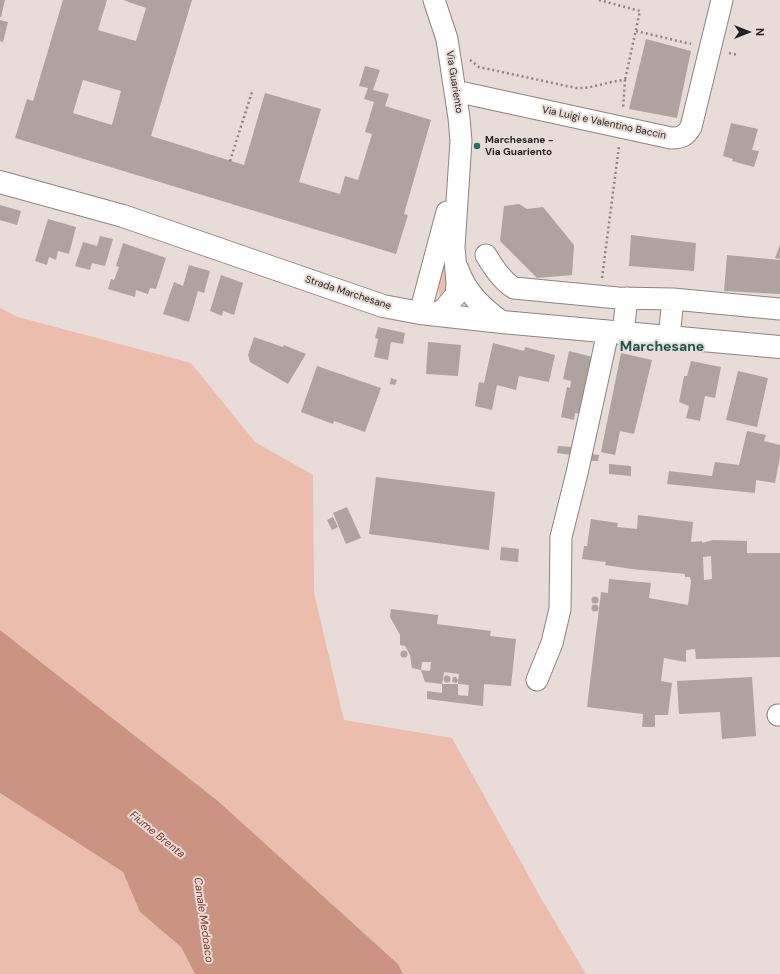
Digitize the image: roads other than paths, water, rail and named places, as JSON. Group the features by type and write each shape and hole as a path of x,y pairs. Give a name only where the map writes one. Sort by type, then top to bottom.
{"main road":[{"name":"Strada Marchesane","path":"0,182 123,216 384,306 427,314 502,322 780,346"}],"street":[{"name":"Via Guariento","path":"434,0 447,39 459,118 459,167 454,247 457,283 456,295 443,310 427,314 459,167"},
{"name":"Via Luigi e Valentino Baccin","path":"455,91 671,138 682,137 691,127 722,0"},
{"path":"486,255 494,268 508,284 514,288 627,298 673,299 780,309"},
{"name":"Via Guariento","path":"456,263 461,278 470,294 487,311 502,322"},
{"path":"537,680 552,643 558,616 561,537 577,473 616,332 627,298"},
{"path":"669,337 673,299"}],"water":[{"path":"0,630 218,801 398,964 403,974 195,974 181,947 140,912 123,872 0,793"}],"place":[{"name":"Marchesane - Via Guariento","path":"477,146"}],"district":[{"name":"Marchesane","path":"662,347"}],"water label":[{"name":"Fiume Brenta","path":"157,835"},
{"name":"Canale Medoaco","path":"203,920"}]}
